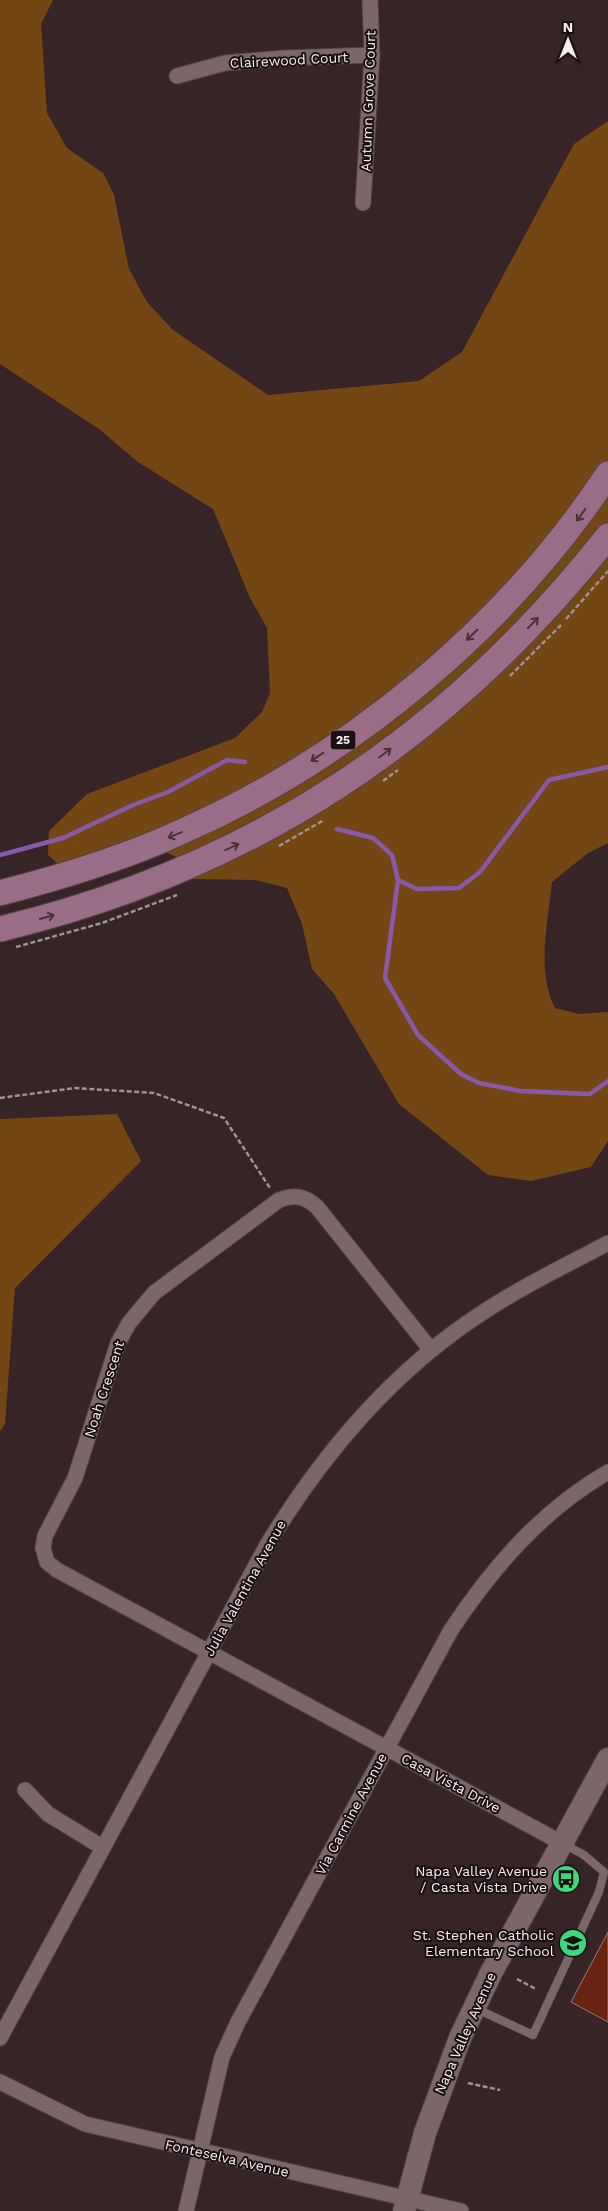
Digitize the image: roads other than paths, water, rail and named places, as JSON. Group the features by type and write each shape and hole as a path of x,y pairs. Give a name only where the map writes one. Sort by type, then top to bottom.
{"main road":[{"name":"25","path":"0,893 110,860 182,832 238,805 291,775 368,724 468,640 525,583 578,519 608,474"},
{"name":"25","path":"0,929 88,905 144,886 239,844 303,809 359,773 419,727 492,665 569,585 608,536"}],"street":[{"name":"Autumn Grove Court","path":"363,203 372,55 370,0"},
{"name":"Clairewood Court","path":"177,76 225,63 284,58 372,55"},
{"name":"Noah Crescent","path":"208,1653 57,1570 47,1562 42,1548 45,1536 75,1478 118,1342 141,1306 168,1281 279,1200 290,1196 310,1200 317,1206 431,1350"},
{"name":"Julia Valentina Avenue","path":"0,2038 268,1544 297,1496 317,1468 372,1403 431,1350 485,1310 608,1243"},
{"name":"Via Carmine Avenue","path":"186,2211 222,2057 238,2022 451,1630 478,1590 504,1557 564,1502 608,1472"},
{"name":"Casa Vista Drive","path":"208,1653 562,1843"},
{"name":"Napa Valley Avenue","path":"406,2205 419,2153 438,2093 474,2008 608,1759"},
{"path":"25,1790 48,1814 102,1847"},
{"name":"Fonteselva Avenue","path":"0,2082 76,2121 406,2205 461,2211"}],"lane":[{"path":"474,2008 532,2035 599,1892 604,1872 584,1855 562,1843"}],"waterway":[{"path":"0,855 63,838 133,805 168,792 227,760 245,762"},
{"path":"398,880 417,889 459,888 480,872 549,780 608,767"},
{"path":"337,829 373,838 392,855 398,880 385,978 418,1035 461,1074 479,1083 520,1091 590,1094 608,1081"}],"place":[{"name":"Napa Valley Avenue / Casta Vista Drive","path":"566,1879"},
{"name":"St. Stephen Catholic Elementary School","path":"573,1943"}]}
